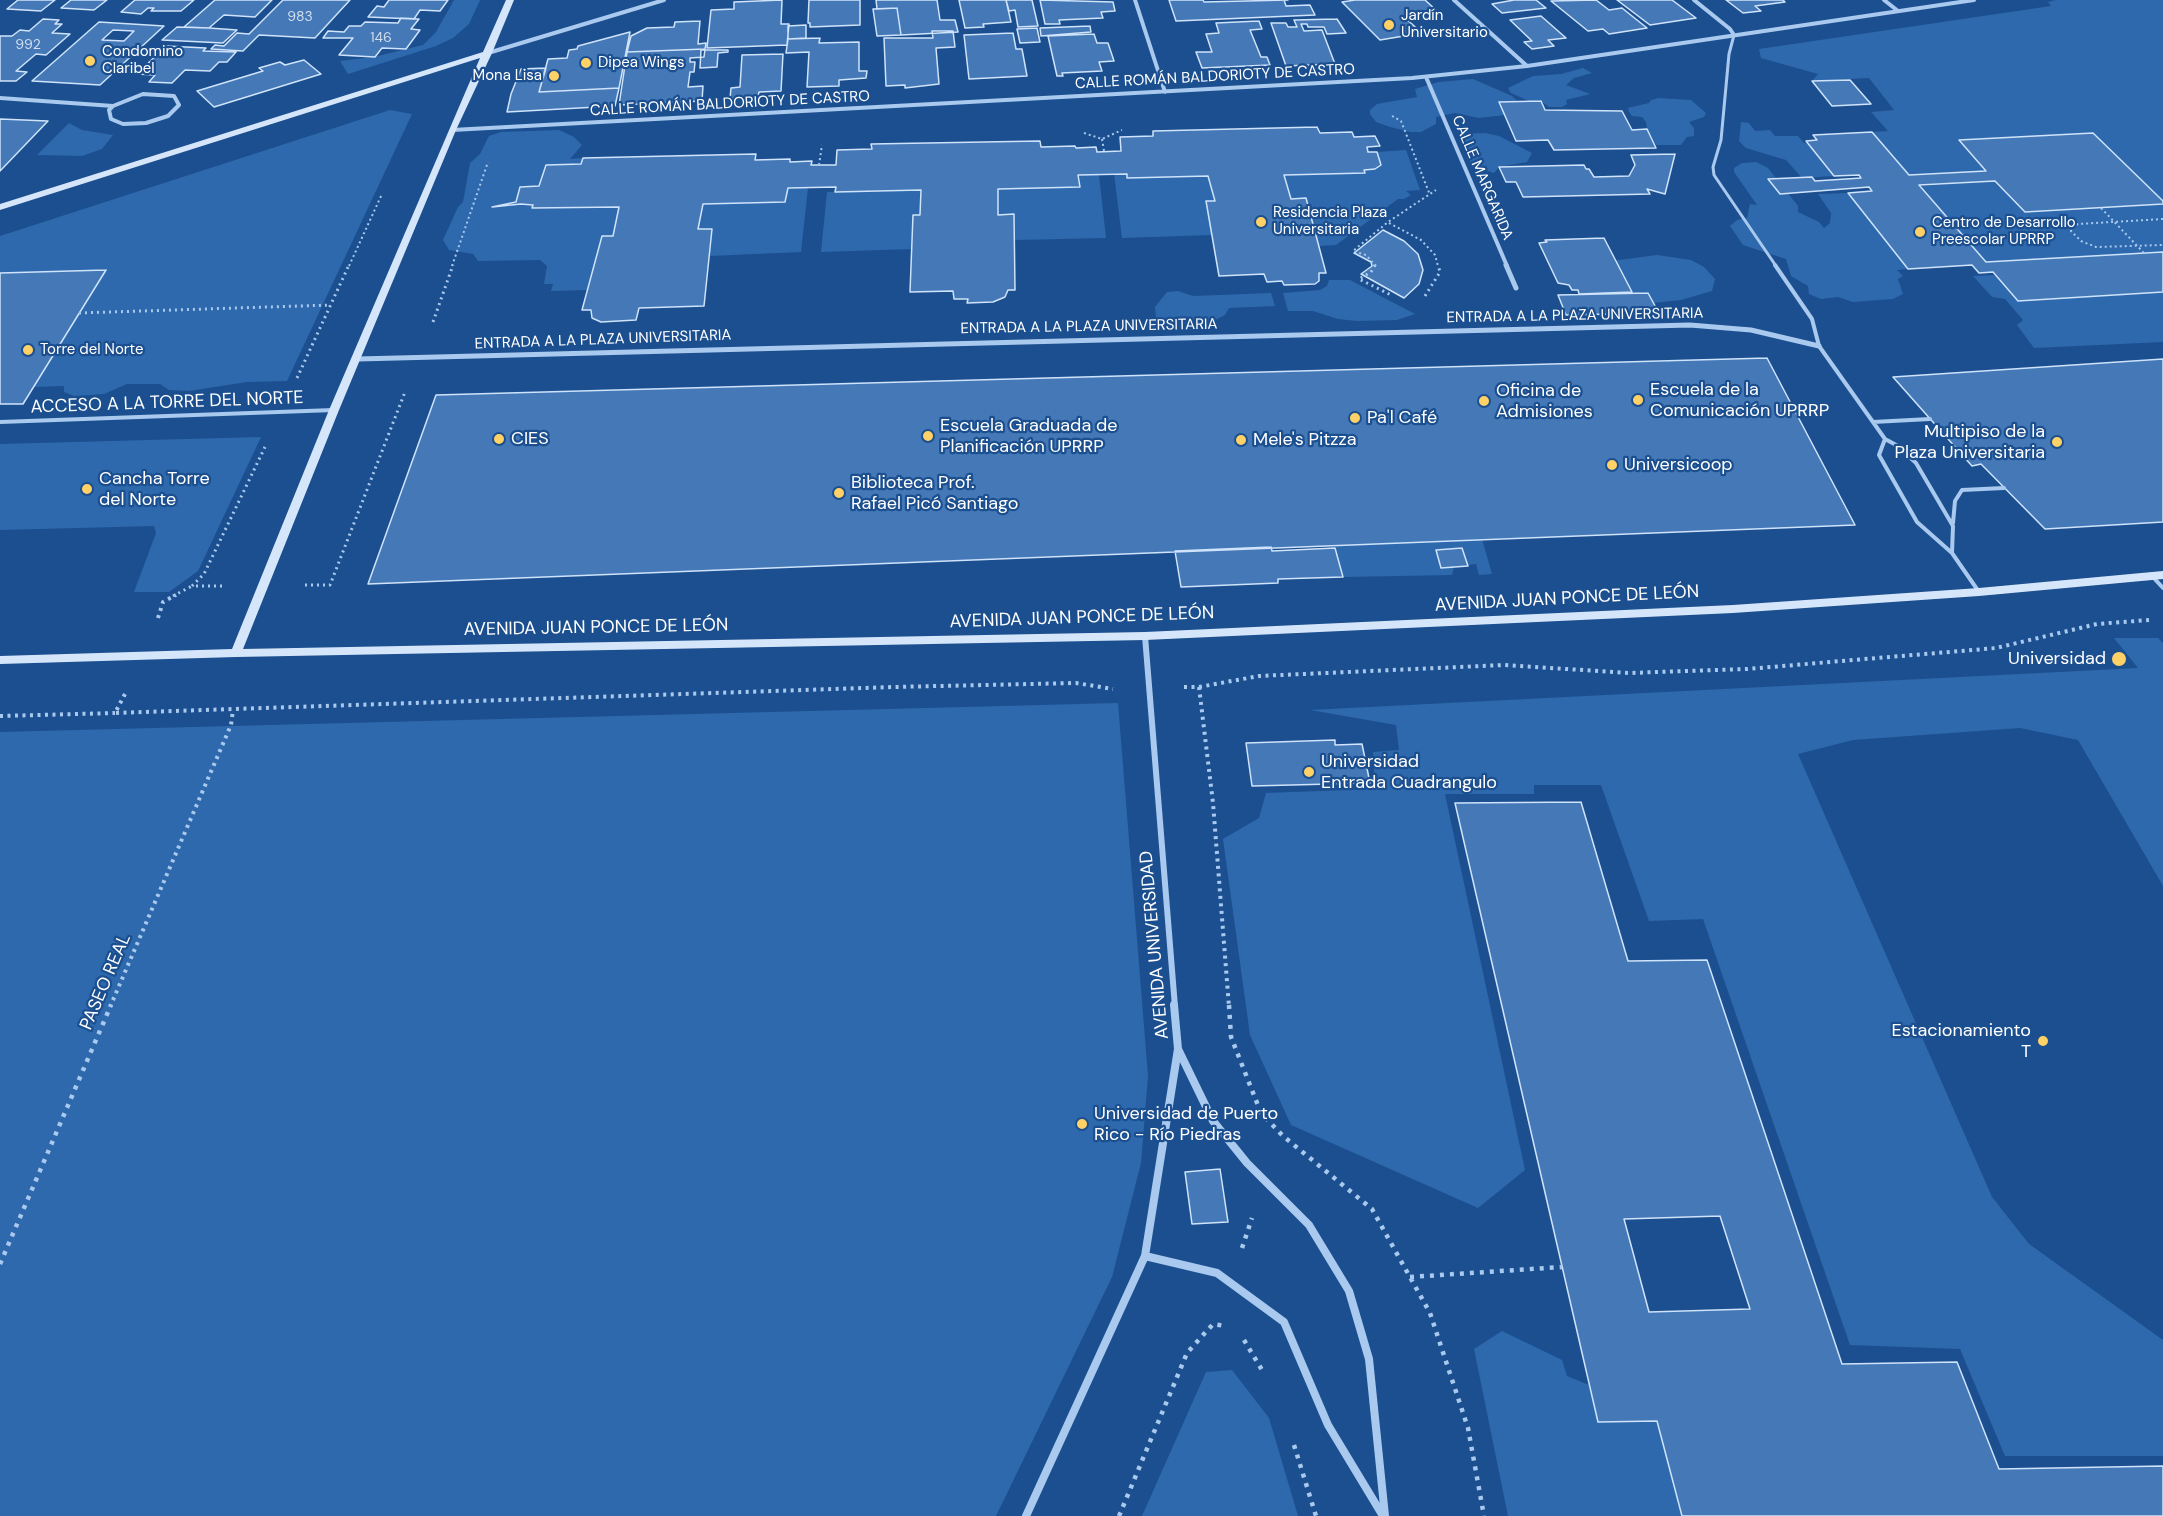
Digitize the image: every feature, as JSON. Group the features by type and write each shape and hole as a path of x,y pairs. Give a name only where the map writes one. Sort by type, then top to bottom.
{"street":[{"path":"236,653 334,410 358,359 452,130 510,0"},
{"path":"0,207 664,0"},
{"path":"1135,0 1165,92"},
{"path":"1454,0 1527,66"},
{"path":"1694,0 1730,29 1734,35"},
{"path":"1884,0 1898,11"},
{"name":"CALLE ROMÁN BALDORIOTY DE CASTRO","path":"452,130 1426,76 1527,66 1974,0"},
{"name":"CALLE MARGARIDA","path":"1426,76 1516,288"},
{"path":"0,98 113,106 131,97 155,93 174,96 179,105 176,110 159,120 134,124 123,124 111,118 110,110 113,106"},
{"name":"ENTRADA A LA PLAZA UNIVERSITARIA","path":"358,359 1721,326 1819,346"},
{"name":"AVENIDA JUAN PONCE DE LEÓN","path":"0,660 236,653 1145,636 1733,609 1979,592 2158,576"},
{"name":"AVENIDA UNIVERSIDAD","path":"1145,636 1178,1049 1213,1121 1264,1180 1309,1225 1349,1291 1369,1359 1384,1516"},
{"path":"1026,1516 1145,1256 1178,1049"},
{"name":"AVENIDA UNIVERSIDAD","path":"1145,1256 1217,1273 1284,1322 1328,1425 1384,1516"}],"lane":[{"path":"1734,35 1729,54 1721,140 1713,167 1714,175 1812,319 1819,346 1885,439 1898,446 1916,463 1953,526"},
{"name":"ACCESO A LA TORRE DEL NORTE","path":"0,422 334,410"},
{"path":"1873,422 1930,419"},
{"path":"1885,439 1879,454 1917,522 1952,553 1979,592"},
{"path":"1952,553 1955,501 1958,493 1962,490 2004,488"},
{"path":"2158,576 2163,588"}],"path":[{"path":"1382,117 1394,116 1401,122 1430,195"},
{"path":"451,356 457,339 440,336 433,326 433,319 494,145 518,138 521,127"},
{"path":"1084,133 1102,139 1129,127"},
{"path":"1102,139 1104,152"},
{"path":"819,165 823,141"},
{"path":"1455,331 1359,279 1371,272 1376,267 1376,263 1366,255 1353,251 1465,167"},
{"path":"2101,208 2144,253"},
{"path":"2163,219 2078,224 2071,231 2081,241 2096,248 2163,245"},
{"path":"1389,222 1421,240 1429,247 1438,262 1440,272 1434,285 1423,298"},
{"path":"79,313 331,305"},
{"path":"1149,688 1199,687 1259,676 1504,665 1629,673 1747,669 1996,648 2097,624 2152,620"},
{"name":"PASEO REAL","path":"0,1264 231,725 233,710 893,687 1076,683 1102,689 1149,688"},
{"path":"1199,687 1213,803 1231,1037 1261,1113 1283,1136 1372,1209 1430,1313 1468,1428 1484,1516"},
{"path":"0,716 115,713"},
{"path":"1119,1516 1187,1353 1213,1324 1228,1327 1232,1283 1264,1180 1283,1136"},
{"path":"1410,1276 1562,1267"},
{"path":"1243,1339 1267,1379"},
{"path":"1294,1443 1316,1516"}],"shaded area":[{"path":"454,0 480,0 469,24 453,38 436,46 348,74 340,61 374,57 423,45 436,32"},
{"path":"2056,0 2163,0 2163,201 1960,140 1986,171 1909,175 1872,132 1888,131 1871,112 1894,110 1869,78 1812,81 1818,74 1761,58 1759,49 2051,6 2048,2"},
{"path":"1583,68 1592,73 1574,78 1566,85 1590,94 1566,100 1567,104 1562,107 1549,107 1541,101 1531,102 1511,93 1508,88 1533,76 1561,74"},
{"path":"1473,79 1512,96 1518,102 1499,103 1505,115 1479,118 1455,113 1436,117 1436,124 1421,132 1390,127 1376,122 1370,114 1370,110 1377,104 1417,97 1415,89 1439,82"},
{"path":"1659,98 1691,100 1706,113 1704,117 1689,122 1694,128 1694,136 1687,137 1681,145 1656,145 1642,117 1632,116 1629,112 1628,108"},
{"path":"390,110 412,114 287,381 247,382 189,391 169,390 160,384 127,384 104,394 74,396 64,392 64,386 33,387 106,270 0,273 0,236"},
{"path":"1741,122 1749,123 1755,131 1770,130 1775,136 1798,136 1804,143 1807,143 1834,176 1802,178 1786,160 1746,148 1739,141"},
{"path":"69,123 82,130 113,135 102,149 82,156 37,155"},
{"path":"559,130 574,137 582,145 570,159 583,158 581,164 546,165 539,186 520,187 516,202 499,206 521,204 533,205 533,208 619,207 613,236 602,237 587,290 551,291 553,284 544,284 547,266 540,260 478,261 473,254 449,250 443,240 458,207 463,202 470,163 480,154 489,136 501,132"},
{"path":"1485,133 1499,136 1532,153 1527,162 1499,167 1494,173 1472,166 1459,140 1464,134"},
{"path":"1406,150 1420,190 1406,191 1411,195 1398,199 1336,245 1318,246 1306,198 1291,199 1284,175 1365,173 1364,170 1380,166 1377,152"},
{"path":"1756,162 1768,168 1798,206 1798,212 1819,222 1824,228 1830,223 1831,213 1818,194 1848,193 1908,269 1897,270 1903,276 1898,279 1903,294 1893,299 1853,302 1838,297 1821,299 1809,294 1808,286 1791,276 1786,259 1743,245 1730,226 1737,220 1747,218 1750,204 1757,205 1734,172 1734,168 1742,163"},
{"path":"1114,174 1127,174 1127,178 1208,176 1215,201 1206,202 1212,235 1122,238"},
{"path":"1078,175 1099,175 1106,238 1015,240 1014,214 998,215 998,189 1079,187"},
{"path":"1995,181 2025,212 2163,204 2163,252 1986,262 1921,186"},
{"path":"788,188 808,188 801,252 709,256 712,229 698,229 703,204 785,202"},
{"path":"921,190 920,215 914,215 912,249 821,252 827,192"},
{"path":"1657,255 1691,260 1704,267 1715,279 1712,291 1681,300 1634,305 1600,301 1599,287 1604,262"},
{"path":"1996,275 2018,301 2163,292 2163,342 2034,348 2017,325 2023,320 2005,299 1992,297 1973,276"},
{"path":"1329,280 1350,280 1415,314 1397,320 1357,321 1338,319 1313,311 1288,311 1283,293 1320,290 1327,286"},
{"path":"1178,291 1193,296 1271,293 1275,306 1229,308 1225,315 1213,321 1173,328 1156,317 1155,307 1167,292"},
{"path":"261,437 198,571 169,592 134,592 156,533 154,526 0,530 0,444"},
{"path":"1482,539 1492,574 1479,575 1476,564 1468,565 1462,548 1436,550 1441,568 1454,567 1452,575 1343,577 1335,548 1336,545"},
{"path":"2114,638 2158,638 2163,643 2163,886 2078,740 2020,728 1853,740 1798,754 1992,1197 2029,1244 2163,1340 2163,1456 2005,1456 1960,1349 1850,1345 1703,919 1649,921 1601,785 1534,785 1534,794 1445,794 1525,1170 1478,1208 1291,1125 1250,1035 1223,839 1259,818 1266,793 1375,789 1373,752 1399,750 1396,725 1310,710 2138,668"},
{"path":"1118,703 1148,1076 1141,1163 1112,1277 996,1516 0,1516 0,732"},
{"path":"1502,1331 1562,1360 1567,1376 1589,1385 1598,1422 1657,1421 1682,1516 1508,1516 1474,1349"},
{"path":"1232,1370 1269,1418 1298,1516 1142,1516 1206,1372"}],"building":[{"path":"18,0 55,0 41,11 7,9"},
{"path":"71,0 107,0 94,10 61,8"},
{"path":"135,0 194,0 181,11 151,11 154,8 148,8 141,14 121,12"},
{"path":"215,0 272,0 255,17 224,15 209,28 184,27"},
{"path":"283,0 350,0 315,38 259,35 243,51 211,49 215,45 224,46 237,33 249,34"},
{"path":"389,0 448,0 440,11 420,10 414,19 368,17 377,6 384,7"},
{"path":"782,0 781,24 789,24 787,45 707,48 711,10 734,9 734,2"},
{"path":"809,0 860,0 860,25 810,27 808,23"},
{"path":"876,0 937,0 940,20 955,20 958,32 901,35 897,8 877,9"},
{"path":"959,0 1006,0 1011,22 965,28"},
{"path":"1006,0 1032,0 1038,26 1018,27 1015,10 1009,11"},
{"path":"1040,0 1113,2 1115,11 1101,12 1103,18 1059,20 1060,24 1045,24"},
{"path":"1169,0 1203,0 1204,2 1284,0 1286,6 1310,5 1315,15 1176,21"},
{"name":"Jardín Universitario","path":"1425,0 1437,11 1403,16 1422,33 1380,40 1342,2"},
{"path":"1514,0 1536,0 1546,8 1502,13 1492,4"},
{"path":"1596,0 1609,10 1622,8 1647,28 1609,34 1603,29 1588,31 1551,1"},
{"path":"1617,0 1672,0 1696,18 1650,25"},
{"path":"1726,0 1783,0 1785,2 1755,6 1761,11 1743,13"},
{"path":"897,8 901,35 877,36 873,9"},
{"path":"1541,16 1566,38 1548,40 1554,46 1532,49 1524,42 1532,41 1510,20"},
{"path":"401,18 419,19 411,29 420,30 406,49 382,48 375,57 339,55 353,38 323,38 328,31 344,32 349,26 361,26 365,22 398,23"},
{"path":"43,19 59,20 55,24 62,24 52,33 70,34 46,55 36,54 16,71 27,72 16,81 0,81 0,36 12,36 20,30 29,31"},
{"path":"1337,19 1346,33 1327,34 1324,27 1308,27 1307,24 1301,24 1304,31 1322,30 1335,64 1286,66 1271,23 1286,23 1288,27 1297,27 1294,20"},
{"path":"700,21 698,44 706,43 705,49 627,52 631,36 647,28 674,27 675,22"},
{"path":"1259,21 1262,29 1250,30 1261,57 1267,57 1270,65 1202,68 1196,52 1212,52 1206,34 1219,33 1216,23"},
{"name":"Condomino Claribel","path":"99,22 164,26 100,85 32,81","holes":["113,30 134,31 124,41 102,40"]},
{"path":"806,25 806,38 788,39 788,26"},
{"path":"1090,26 1091,32 1041,36 1040,28"},
{"path":"177,27 237,30 223,43 162,40"},
{"path":"1037,28 1040,42 1020,43 1017,29"},
{"path":"932,31 953,31 955,47 936,48 939,84 905,88 905,85 886,86 884,38 933,38"},
{"name":"Dipea Wings","path":"630,32 619,88 539,92 548,59 567,58 569,50 577,49 578,46"},
{"path":"1013,33 1016,49 1022,49 1027,76 969,79 964,35"},
{"path":"1094,34 1097,43 1108,43 1114,61 1099,62 1102,71 1062,73 1063,76 1057,76 1048,36"},
{"path":"820,38 819,43 859,42 859,71 867,71 866,78 839,80 839,86 807,87 809,52 786,53 788,39"},
{"path":"166,46 206,48 203,51 236,52 227,62 219,62 210,71 185,70 172,83 149,82 155,75 137,74"},
{"path":"705,49 704,57 690,58 690,62 695,62 694,72 690,72 688,87 703,86 702,101 619,105 627,52"},
{"path":"701,50 728,50 728,52 718,53 717,67 700,68"},
{"path":"783,54 781,91 759,92 758,97 730,98 731,88 740,87 742,55"},
{"path":"304,60 321,74 214,107 197,91 263,71 259,68 280,62 285,65"},
{"path":"546,68 539,92 619,88 615,106 507,112 521,69"},
{"path":"1850,80 1871,104 1832,106 1812,81"},
{"path":"1541,101 1545,110 1622,111 1632,130 1647,129 1656,148 1554,150 1548,140 1516,141 1499,102"},
{"path":"0,119 48,121 0,171"},
{"name":"Residencia Plaza Universitaria","path":"1317,127 1320,133 1352,132 1354,137 1375,136 1380,146 1367,147 1368,152 1377,152 1381,165 1375,169 1364,170 1365,173 1284,175 1291,199 1306,198 1326,273 1319,273 1319,281 1315,284 1284,285 1282,281 1267,282 1264,274 1219,276 1206,201 1215,201 1208,176 1127,178 1127,174 1078,175 1080,187 998,189 998,215 1014,214 1015,290 1008,290 1005,297 993,302 967,303 968,299 954,299 953,291 910,292 913,215 920,215 921,190 835,192 836,187 788,188 785,202 703,204 698,229 712,229 704,306 639,308 636,320 601,322 592,318 591,310 582,310 602,236 613,236 619,207 532,208 533,205 521,204 492,207 516,202 520,187 539,186 546,165 581,164 583,158 756,154 755,160 790,159 790,162 812,161 811,165 836,165 837,150 872,149 871,144 1040,141 1041,147 1096,147 1097,152 1121,151 1120,137 1153,136 1153,131"},
{"name":"Centro de Desarrollo Preescolar UPRRP","path":"1872,132 1909,175 1986,171 1959,140 2093,133 2163,201 2163,204 2025,212 1995,181 1919,185 1986,262 2163,252 2163,292 2018,301 1993,272 1979,273 1972,265 1908,269 1848,193 1872,191 1869,187 1780,194 1768,179 1812,177 1815,181 1861,178 1859,175 1834,176 1806,141 1817,140 1813,135"},
{"path":"1675,154 1665,194 1647,189 1650,194 1523,197 1516,182 1506,182 1499,167 1584,165 1594,177 1629,176 1635,165 1631,155"},
{"path":"1383,230 1404,241 1418,254 1423,270 1419,284 1404,298 1361,274 1372,266 1371,262 1354,253"},
{"path":"1604,238 1632,292 1579,294 1578,290 1572,290 1569,285 1558,283 1539,243 1547,242 1545,240"},
{"name":"Torre del Norte","path":"106,270 23,404 0,404 0,273"},
{"path":"1648,293 1659,313 1566,315 1558,295"},
{"path":"1767,358 1855,525 368,584 436,395"},
{"name":"Multipiso de la Plaza Universitaria","path":"2163,359 2163,522 2045,529 1981,464 1972,466 1893,377"},
{"path":"1271,547 1272,551 1335,548 1343,577 1278,579 1278,583 1181,587 1175,551"},
{"path":"1462,548 1468,566 1441,568 1436,550"},
{"name":"Universidad Entrada Cuadrangulo","path":"1335,740 1335,745 1362,744 1370,783 1252,786 1246,743"},
{"path":"1581,802 1628,961 1707,960 1842,1364 1957,1362 1999,1469 2163,1466 2163,1516 1682,1516 1657,1421 1598,1422 1455,803","holes":["1720,1216 1750,1309 1649,1312 1624,1219"]},
{"path":"1220,1169 1228,1222 1192,1224 1185,1172"}],"place":[{"name":"Jardín Universitario","path":"1389,25"},
{"name":"Condomino Claribel","path":"90,61"},
{"name":"Dipea Wings","path":"586,63"},
{"name":"Mona Lisa","path":"554,76"},
{"name":"Residencia Plaza Universitaria","path":"1261,222"},
{"name":"Centro de Desarrollo Preescolar UPRRP","path":"1920,232"},
{"name":"Torre del Norte","path":"28,350"},
{"name":"Escuela de la Comunicación UPRRP","path":"1638,400"},
{"name":"Oficina de Admisiones","path":"1484,401"},
{"name":"Pa'l Café","path":"1355,418"},
{"name":"Escuela Graduada de Planificación UPRRP","path":"928,436"},
{"name":"CIES","path":"499,439"},
{"name":"Mele's Pitzza","path":"1241,440"},
{"name":"Multipiso de la Plaza Universitaria","path":"2057,442"},
{"name":"Universicoop","path":"1612,465"},
{"name":"Cancha Torre del Norte","path":"87,489"},
{"name":"Biblioteca Prof. Rafael Picó Santiago","path":"839,493"},
{"name":"Universidad","path":"2119,659"},
{"name":"Universidad Entrada Cuadrangulo","path":"1309,772"},
{"name":"Estacionamiento T","path":"2043,1041"},
{"name":"Universidad de Puerto Rico - Río Piedras","path":"1082,1124"}]}
